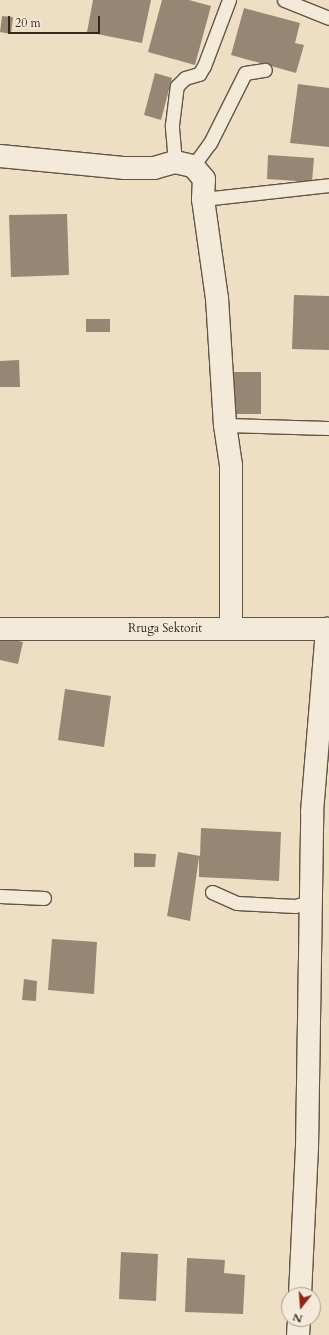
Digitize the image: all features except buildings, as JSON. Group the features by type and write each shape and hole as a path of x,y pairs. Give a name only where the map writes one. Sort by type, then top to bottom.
{"street":[{"path":"0,156 125,168 154,168 184,164 204,179 203,200 217,298 225,424 231,465 231,629"},
{"name":"Rruga Sektorit","path":"0,629 328,629"},
{"path":"300,1287 307,1148 312,812 328,629"}],"lane":[{"path":"229,0 204,66 199,74 185,78 177,86 172,125 184,164 210,142 245,74 265,70"},
{"path":"284,0 329,18"},
{"path":"203,200 329,185"},
{"path":"225,424 329,428"},
{"path":"212,892 237,903 295,906 310,902"},
{"path":"0,896 44,898"}]}
